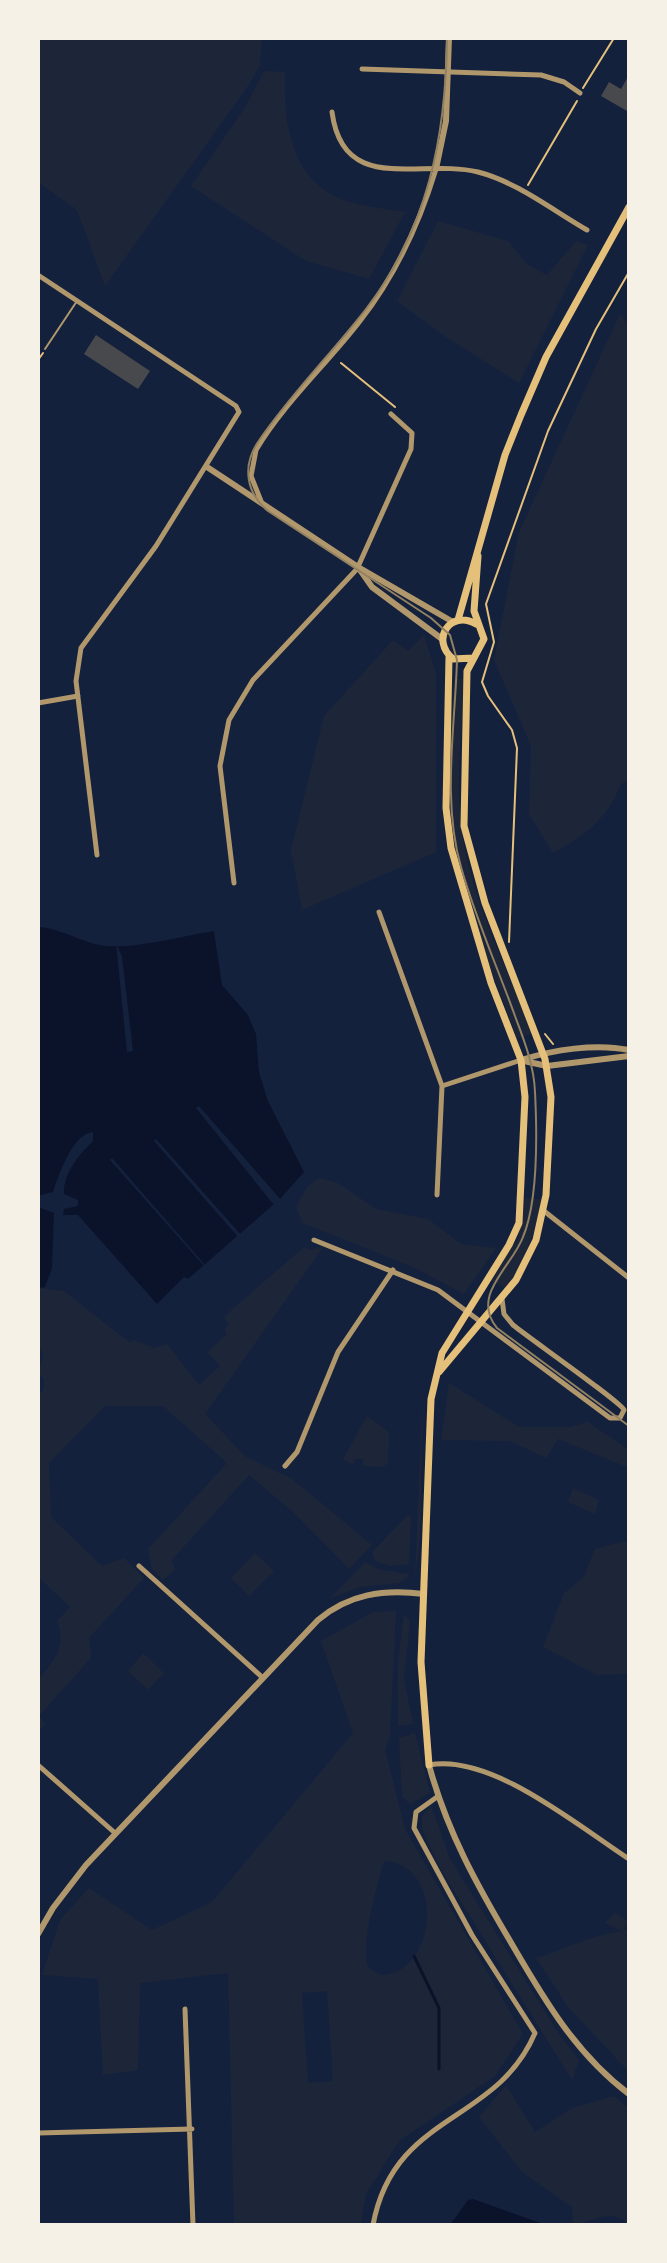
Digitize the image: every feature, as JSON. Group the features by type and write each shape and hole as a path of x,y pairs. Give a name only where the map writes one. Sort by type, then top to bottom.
{"main road":[{"path":"429,1765 421,1692 430,1411 442,1353 509,1245 519,1223 525,1097 521,1060 491,983 451,848 446,808 449,657 442,639 456,621 478,556 505,455 527,400 583,288 629,207"},
{"path":"435,1377 502,1299 532,1252 544,1211 551,1097 543,1053 499,942 467,843 463,809 467,676 484,639 474,603 478,556"},
{"path":"456,621 478,626"},
{"path":"449,657 462,661 475,657"}],"street":[{"path":"265,506 256,495 251,476 256,450 383,290 408,247 436,169 446,121 449,38"},
{"path":"362,69 541,75 580,93"},
{"path":"332,112 339,143 354,160 373,167 475,172 523,193 587,230"},
{"path":"38,275 236,406 239,412 156,546 81,648 76,663 97,855"},
{"path":"234,883 220,766 229,720 253,680 358,567 411,449 412,433 391,414"},
{"path":"207,467 358,567 456,621"},
{"path":"358,567 372,587 442,639"},
{"path":"38,703 78,696"},
{"path":"379,912 442,1086 437,1195"},
{"path":"442,1086 543,1053 629,1050"},
{"path":"521,1060 547,1066 629,1056"},
{"path":"544,1211 629,1278"},
{"path":"314,1240 438,1290 610,1418 620,1418 624,1410 621,1402 593,1386 513,1325 504,1314 502,1299"},
{"path":"285,1466 297,1452 338,1352 393,1270"},
{"path":"139,1566 262,1677"},
{"path":"38,1934 53,1908 115,1833 318,1620 340,1604 375,1593 424,1594"},
{"path":"629,1859 495,1774 458,1763 429,1765 437,1797 467,1869 556,2015 584,2053 629,2094"},
{"path":"38,1765 115,1833"},
{"path":"373,2225 384,2184 395,2165 413,2145 498,2085 520,2062 535,2033 458,1913 414,1828 416,1812 437,1797"},
{"path":"185,2009 192,2129 193,2225"},
{"path":"38,2133 192,2129"}],"lane":[{"path":"45,349 77,300"}],"path":[{"path":"523,193 614,38"},
{"path":"510,953 517,748 512,730 482,682 494,642 486,604 548,431 596,329 629,272"},
{"path":"38,360 45,349"},
{"path":"341,363 395,407"},
{"path":"544,1033 554,1044"}],"shaded area":[{"path":"38,38 262,38 260,65 248,86 105,286 77,210 38,182"},
{"path":"264,71 285,72 289,131 303,167 315,181 330,193 350,202 405,212 369,279 306,261 191,186 246,106"},
{"path":"438,221 508,241 527,264 547,275 576,241 588,245 519,383 446,337 397,301"},
{"path":"620,314 629,328 629,779 620,785 609,807 594,825 553,853 529,814 531,746 494,660 519,532"},
{"path":"424,635 436,673 436,852 302,910 291,850 324,716 393,640 408,651"},
{"path":"454,679 464,679 459,786 461,829 486,920 532,1033 517,1039 478,934 455,854 449,790"},
{"path":"38,927 109,946 148,943 214,931 222,985 248,1015 256,1034 259,1072 268,1101 304,1172 280,1199 188,1279 184,1277 157,1304 78,1215 63,1215 64,1209 78,1206 78,1200 64,1194 64,1186 73,1165 93,1141 93,1132 85,1134 73,1147 53,1192 38,1196"},
{"path":"319,1178 338,1183 376,1209 428,1219 461,1244 496,1248 464,1294 413,1267 303,1223 296,1207 307,1187"},
{"path":"525,1198 542,1199 529,1245 506,1288 490,1280 518,1238"},
{"path":"38,1207 54,1213 52,1268 45,1287 38,1288"},
{"path":"324,1246 205,1414 245,1456 292,1479 372,1545 349,1569 293,1512 249,1475 172,1560 175,1570 163,1580 152,1569 148,1549 227,1463 163,1406 105,1406 49,1463 51,1517 102,1566 124,1558 144,1578 89,1638 91,1658 39,1716 45,1724 38,1732 38,1679 58,1652 61,1637 57,1621 70,1607 38,1577 38,1395 44,1389 44,1379 38,1374 43,1356 38,1343 38,1288 64,1291 129,1342 134,1340 154,1348 167,1344 199,1385 220,1366 207,1352 227,1334 224,1329 229,1324 224,1318 227,1314 304,1247 309,1250"},
{"path":"449,1383 519,1427 569,1427 588,1422 629,1450 629,1468 558,1439 546,1458 510,1441 441,1440"},
{"path":"423,1397 420,1538 415,1580 422,1409"},
{"path":"367,1416 389,1432 388,1463 383,1467 363,1466 363,1459 355,1459 353,1465 343,1459"},
{"path":"573,1488 599,1500 595,1514 568,1502"},
{"path":"407,1516 411,1516 409,1564 390,1566 375,1561 372,1552"},
{"path":"625,1541 629,1543 629,1674 597,1675 543,1647 564,1593 583,1578 595,1549"},
{"path":"255,1553 274,1571 249,1596 231,1578"},
{"path":"365,1562 378,1569 408,1574 408,1577 399,1583 360,1587 330,1598"},
{"path":"396,1611 390,1736 385,1749 405,1829 523,2034 495,2076 399,2141 366,2194 361,2225 234,2225 228,1973 140,1983 138,2070 103,2075 98,1979 42,1975 60,1920 89,1888 152,1930 212,1902 353,1733 321,1641 373,1612","holes":["388,1861 407,1869 420,1883 426,1901 427,1921 422,1941 413,1958 399,1970 381,1975 368,1967 366,1946 380,1873 383,1863","327,1991 333,2081 308,2083 302,1993"]},
{"path":"404,1614 410,1621 404,1679 413,1724 398,1726 398,1661"},
{"path":"143,1653 164,1673 148,1690 128,1671"},
{"path":"415,1733 430,1793 410,1804 402,1796 399,1738"},
{"path":"431,1806 450,1859 557,2031 579,2060 572,2080 441,1870 422,1829 422,1816"},
{"path":"615,1913 628,1921 623,1930 629,1930 629,2072 568,2007 536,1958 622,1931 605,1923"},
{"path":"506,2085 535,2132 572,2108 614,2096 629,2109 629,2225 610,2216 573,2225 572,2207 522,2172 479,2117"},
{"path":"473,2199 546,2225 450,2225 468,2200"}],"pier":[{"path":"116,943 122,957 133,1051 127,1052"},
{"path":"199,1106 281,1200 274,1205 196,1108"},
{"path":"156,1139 242,1236 239,1238 154,1141"},
{"path":"112,1158 205,1265 205,1267 110,1160"}],"building":[{"path":"629,75 627,111 601,96 609,82 621,89"},
{"path":"96,335 150,371 138,389 84,354"}],"waterway":[{"path":"414,1956 439,2008 439,2069"}],"tram line":[{"path":"447,38 443,110 437,146 419,214 405,247 366,309 258,442 250,460 249,479 255,496 268,511 431,618 450,635 457,660 451,764 455,842 473,904 525,1043 535,1092 534,1186 528,1222 518,1248 490,1293 490,1316 497,1328 629,1426"}]}
